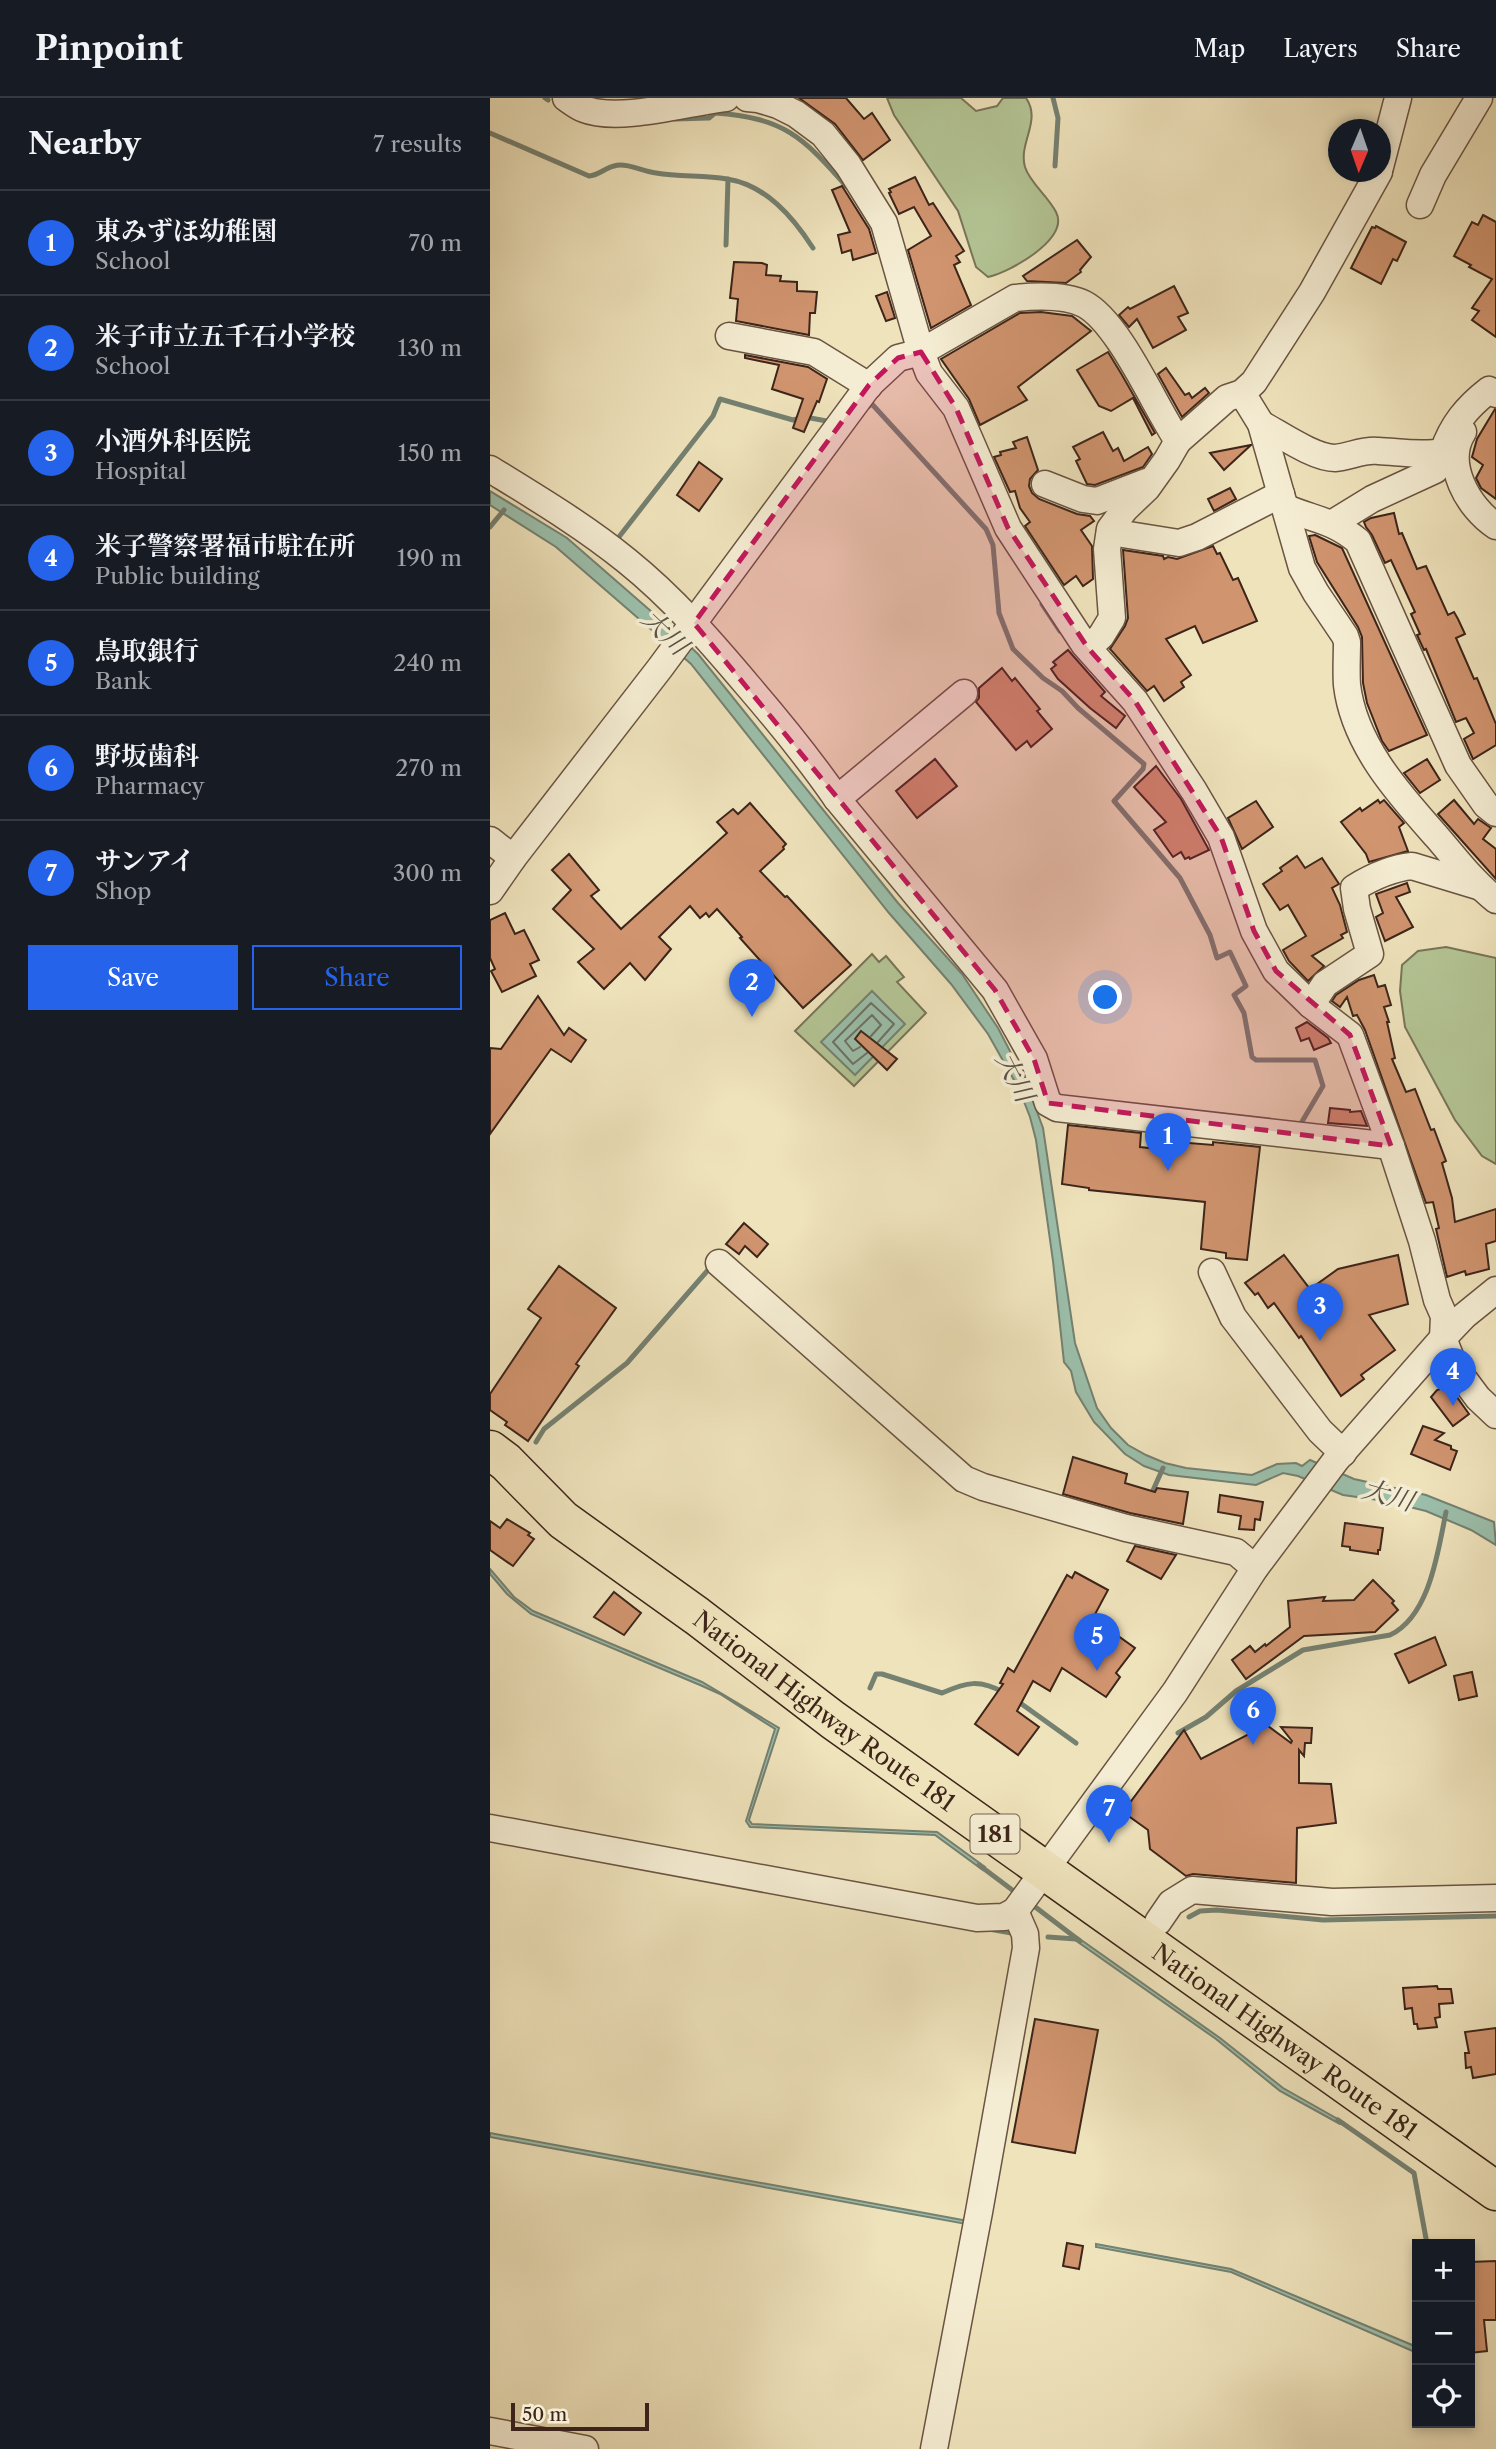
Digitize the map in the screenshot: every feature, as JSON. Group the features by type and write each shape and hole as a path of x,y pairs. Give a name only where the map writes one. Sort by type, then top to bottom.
{"highway":[{"name":"National Highway Route 181","path":"498,1456 563,1520 697,1616 833,1720 1052,1860 1158,1922 1496,2162"},
{"name":"National Highway Route 181","path":"1052,1860 1496,2190"}],"street":[{"path":"565,98 585,110 601,113 635,113 655,104 726,98"},
{"path":"747,98 778,105 796,114 823,134 848,165 884,223 929,373 957,408 1008,528 1088,648 1135,701 1194,791 1221,837 1254,931 1276,971 1311,1005 1350,1035 1422,1241 1437,1300 1444,1316 1443,1338 1454,1366 1478,1398 1496,1415"},
{"path":"1391,126 1398,98"},
{"path":"1420,205 1433,175 1479,98"},
{"path":"1088,648 1112,618 1107,549 1110,532 1125,509 1151,482 1178,441 1227,398 1242,393 1254,382 1312,292 1373,182"},
{"path":"490,891 869,386 898,358 921,352 1015,298 1083,303 1111,329 1178,441"},
{"path":"729,336 814,352 869,386"},
{"path":"1261,424 1324,457 1338,458 1375,450 1406,455 1443,452 1449,435 1469,405 1494,388"},
{"path":"1494,388 1457,441 1457,470 1470,501 1496,526"},
{"path":"1242,393 1261,424 1302,568 1345,636 1347,686 1364,739 1376,762 1487,893"},
{"path":"1333,523 1372,499 1435,470 1439,452"},
{"path":"490,469 559,512 627,561 680,641 779,723 837,799 995,990 1034,1059 1048,1103 1057,1108 1391,1146"},
{"path":"1045,484 1083,499 1097,501 1139,483 1151,482"},
{"path":"1110,532 1179,543 1284,501 1333,523 1358,541 1458,765 1486,805 1496,813"},
{"path":"837,799 964,693"},
{"path":"1412,866 1418,844 1432,831"},
{"path":"490,840 513,858"},
{"path":"1311,1005 1325,984 1370,954 1354,888 1370,878 1412,866 1487,893"},
{"path":"719,1262 964,1479 983,1487 1126,1528 1236,1552 1255,1568"},
{"path":"1212,1272 1233,1317 1340,1457"},
{"path":"490,1828 977,1918 1004,1917 1016,1911 1175,1692 1255,1568 1340,1457 1443,1338 1464,1316 1496,1290"},
{"path":"1158,1922 1171,1903 1192,1891 1332,1902 1496,1898"},
{"path":"934,2449 1026,1948 1025,1934 1016,1911"},
{"path":"490,2431 585,2449"}],"highlighted area":[{"path":"921,352 956,408 1008,528 1088,648 1135,701 1221,837 1254,931 1276,971 1350,1035 1391,1146 1048,1103 1034,1059 995,990 694,623 869,385 898,358"}],"shaded area":[{"path":"887,98 961,98 976,111 997,106 1003,98 1026,98 1032,115 1024,149 1025,167 1031,179 1053,206 1058,222 1046,243 1036,253 998,274 988,277 976,267 958,211 894,115"},
{"path":"1446,947 1496,958 1496,1164 1482,1156 1455,1120 1405,1027 1400,991 1402,965 1418,951"},
{"path":"872,954 879,962 886,956 904,977 897,982 926,1013 854,1086 795,1031"}],"water":[{"name":"大川","path":"490,491 567,538 698,654 898,903 962,974 998,1028 1026,1082 1043,1128 1075,1343 1097,1408 1111,1428 1128,1445 1146,1455 1186,1468 1252,1475 1277,1464 1296,1463 1302,1466 1310,1460 1354,1479 1426,1495 1494,1522 1496,1545 1471,1530 1426,1511 1343,1495 1298,1476 1283,1473 1256,1485 1169,1475 1144,1466 1125,1454 1094,1422 1076,1392 1071,1371 1064,1362 1053,1261 1036,1140 1030,1117 1019,1089 988,1034 951,984 889,913 691,664 556,547 490,505"},
{"path":"872,991 905,1024 855,1075 821,1042"},
{"path":"490,1569 514,1597 533,1611 702,1682 779,1728 749,1820 752,1824 937,1832 985,1867 983,1870 935,1835 750,1827 746,1821 775,1729 720,1694 531,1614 507,1594 490,1574"},
{"path":"1077,1937 1220,2038 1283,2088 1343,2122 1340,2124 1280,2091 1216,2039 1075,1940"},
{"path":"490,2133 968,2221 966,2224 490,2137"},
{"path":"1096,2244 1231,2269 1412,2345 1412,2351 1231,2272 1096,2247"}],"building":[{"path":"799,98 846,98 864,119 872,113 890,140 863,160 835,124"},
{"path":"915,177 929,205 933,203 964,251 956,256 960,262 954,265 971,305 931,328 908,250 931,236 914,207 899,214 889,193 889,189"},
{"path":"842,186 869,229 876,253 853,260 851,250 842,253 838,235 850,232 832,190"},
{"path":"1483,215 1496,222 1496,337 1472,320 1479,311 1472,308 1492,279 1454,256 1472,222 1478,225"},
{"path":"1376,226 1406,242 1397,261 1393,259 1381,284 1351,268 1372,227"},
{"path":"1077,240 1091,257 1081,272 1066,283 1027,281 1023,276"},
{"path":"734,262 762,263 767,265 766,275 781,276 780,281 797,282 797,291 817,292 815,313 810,313 809,335 736,321 738,299 730,298"},
{"path":"1174,286 1188,313 1178,317 1186,330 1153,348 1137,319 1129,327 1119,315 1128,307 1130,309"},
{"path":"887,292 895,318 886,321 876,296"},
{"path":"1041,312 1072,316 1091,331 1018,387 1027,400 980,425 969,399 941,359 1020,313"},
{"path":"1108,352 1155,433 1152,435 1133,398 1111,411 1099,406 1077,370"},
{"path":"745,355 808,367 827,379 804,432 793,428 803,399 772,389 779,365 745,358"},
{"path":"1166,368 1185,395 1189,393 1192,398 1205,388 1209,393 1182,417 1158,374"},
{"path":"1495,409 1496,499 1481,488 1476,478 1483,465 1472,457 1477,439"},
{"path":"1103,432 1113,451 1118,448 1124,461 1148,447 1152,454 1143,467 1095,485 1087,484 1076,461 1080,459 1073,447"},
{"path":"1027,437 1038,470 1030,479 1032,493 1039,499 1077,514 1090,516 1094,521 1081,530 1092,546 1093,579 1083,586 1076,576 1064,585 1025,526 1030,522 1020,508 1015,491 1010,492 994,457 1001,455 1000,452 1016,448 1013,442"},
{"path":"1251,445 1224,470 1210,453"},
{"path":"699,462 722,479 699,511 677,495"},
{"path":"1230,488 1236,499 1214,511 1208,499"},
{"path":"1394,513 1399,534 1402,533 1417,569 1426,566 1448,615 1454,612 1458,619 1465,634 1456,638 1474,679 1477,678 1496,724 1496,745 1473,759 1464,739 1474,733 1466,718 1456,722 1426,649 1424,650 1417,635 1420,634 1411,614 1415,612 1391,560 1385,563 1364,522"},
{"path":"1315,535 1342,548 1427,735 1389,751 1382,741 1367,703 1363,683 1362,637 1317,562 1309,536"},
{"path":"1213,546 1217,554 1220,553 1233,580 1238,578 1257,621 1203,643 1195,626 1166,639 1191,675 1181,682 1184,687 1164,701 1154,686 1147,691 1110,649 1128,618 1123,550 1163,556 1164,559 1177,559"},
{"path":"1068,650 1105,692 1101,696 1125,716 1116,728 1058,679 1051,669 1056,665 1053,662"},
{"path":"1002,668 1012,681 1015,678 1052,729 1031,747 1027,741 1016,750 976,702 979,688"},
{"path":"935,759 957,786 917,818 896,791"},
{"path":"1427,759 1440,780 1420,793 1404,773"},
{"path":"1156,766 1181,799 1209,850 1190,859 1185,859 1181,852 1173,857 1154,830 1166,822 1134,787"},
{"path":"1378,800 1380,803 1384,800 1404,823 1399,827 1408,851 1369,862 1366,854 1341,822 1360,808 1362,811"},
{"path":"1454,800 1474,824 1478,819 1491,828 1483,839 1496,849 1496,879 1438,814"},
{"path":"1256,801 1273,827 1242,849 1228,818"},
{"path":"750,803 786,844 760,871 851,965 803,1008 717,909 709,917 706,913 700,918 690,906 659,937 671,949 645,980 630,963 604,989 578,962 594,949 553,909 571,890 552,870 569,854 599,890 591,896 621,929 727,833 717,822 733,809 738,814"},
{"path":"1297,856 1305,868 1322,858 1339,884 1332,888 1347,932 1341,935 1343,938 1312,956 1324,966 1308,981 1289,961 1283,950 1306,936 1288,905 1280,910 1263,884"},
{"path":"1407,883 1410,892 1396,897 1413,927 1385,941 1376,917 1383,913 1376,894"},
{"path":"505,913 515,934 524,930 539,960 530,964 536,976 502,992 491,971 495,969 490,958 490,920"},
{"path":"1374,975 1378,987 1385,985 1391,1005 1384,1007 1395,1058 1392,1059 1406,1092 1415,1089 1446,1161 1442,1163 1452,1198 1455,1222 1496,1209 1496,1241 1486,1244 1489,1269 1466,1275 1465,1271 1447,1277 1433,1202 1426,1203 1365,1030 1357,1015 1353,1016 1347,997 1340,1007 1332,1001 1336,995 1359,980"},
{"path":"538,996 564,1035 569,1028 586,1040 571,1062 551,1049 490,1134 490,1048 501,1049"},
{"path":"1307,1022 1331,1043 1314,1050 1309,1038 1301,1041 1296,1028"},
{"path":"861,1031 897,1059 887,1070 855,1039"},
{"path":"1330,1108 1361,1111 1367,1126 1328,1123"},
{"path":"1068,1125 1141,1133 1140,1147 1177,1151 1177,1142 1213,1145 1213,1142 1260,1147 1247,1260 1226,1258 1226,1253 1201,1249 1205,1202 1089,1190 1062,1184"},
{"path":"744,1223 768,1244 757,1257 745,1246 739,1254 726,1244"},
{"path":"1284,1255 1310,1289 1338,1269 1398,1255 1408,1304 1369,1315 1395,1350 1361,1375 1364,1379 1341,1396 1301,1336 1299,1338 1274,1303 1268,1308 1258,1293 1255,1295 1245,1283"},
{"path":"559,1266 616,1308 576,1364 579,1366 528,1441 505,1425 507,1422 490,1410 490,1394 541,1318 528,1309"},
{"path":"1449,1386 1469,1414 1453,1426 1431,1397 1437,1390"},
{"path":"1423,1426 1444,1433 1435,1440 1457,1451 1450,1470 1411,1454"},
{"path":"1073,1457 1127,1474 1125,1483 1155,1492 1157,1488 1188,1492 1183,1524 1130,1513 1063,1494"},
{"path":"1220,1495 1263,1502 1260,1520 1255,1519 1254,1530 1239,1529 1241,1516 1218,1512"},
{"path":"507,1519 530,1533 528,1535 534,1539 513,1566 490,1550 490,1521 500,1528"},
{"path":"1345,1523 1383,1528 1378,1554 1350,1550 1350,1547 1342,1546"},
{"path":"1135,1546 1176,1555 1161,1579 1127,1561"},
{"path":"1075,1572 1108,1590 1093,1618 1135,1648 1116,1673 1120,1677 1106,1697 1062,1668 1050,1691 1033,1681 1017,1711 1039,1727 1018,1755 975,1724 1003,1684 1000,1683 1008,1668 1014,1672 1067,1575 1072,1578"},
{"path":"1373,1580 1394,1601 1392,1603 1398,1610 1375,1632 1304,1636 1246,1679 1232,1660 1250,1646 1255,1652 1265,1644 1266,1646 1290,1627 1288,1601 1325,1597 1323,1601 1354,1600"},
{"path":"614,1592 641,1613 624,1635 594,1617"},
{"path":"1435,1637 1446,1665 1409,1683 1395,1654"},
{"path":"1472,1672 1477,1696 1459,1700 1454,1676"},
{"path":"1257,1726 1268,1726 1291,1743 1281,1727 1312,1728 1311,1743 1305,1743 1304,1756 1299,1750 1299,1783 1331,1784 1336,1823 1297,1828 1296,1883 1193,1874 1186,1876 1150,1849 1148,1830 1123,1812 1184,1730 1201,1759 1257,1730"},
{"path":"1437,1986 1438,1989 1451,1989 1453,2003 1439,2004 1440,2017 1435,2018 1437,2027 1418,2029 1417,2024 1414,2024 1412,2008 1405,2009 1403,1988"},
{"path":"1035,2019 1098,2030 1075,2153 1012,2142"},
{"path":"1496,2028 1496,2074 1473,2078 1471,2067 1466,2068 1465,2053 1469,2053 1465,2032"},
{"path":"1067,2243 1083,2246 1079,2269 1063,2266"},
{"path":"1496,2261 1496,2320 1484,2320 1487,2351 1475,2352 1475,2302 1475,2262"}],"waterway":[{"path":"1053,98 1058,118 1055,166"},
{"path":"675,119 709,118 715,113 758,119 775,125 817,154 846,186"},
{"path":"490,133 589,176 624,165 656,173 741,182 777,204 797,225 813,248"},
{"path":"726,245 728,179"},
{"path":"615,542 713,416 720,399 793,420 805,417 832,422"},
{"path":"869,406 871,403 986,529 993,545 999,613 1013,649 1144,764 1143,769 1114,801 1180,878 1210,935 1217,958 1230,952 1246,986 1234,995 1244,1013 1252,1057 1256,1060 1315,1060 1323,1086 1300,1125 1296,1125"},
{"path":"490,527 504,510"},
{"path":"1042,604 1060,631"},
{"path":"536,1442 544,1429 627,1363 708,1270 714,1271"},
{"path":"1150,1497 1163,1468"},
{"path":"1178,1733 1206,1717 1236,1691 1303,1650 1390,1635 1404,1626 1415,1613 1430,1581 1446,1512"},
{"path":"870,1688 876,1674 882,1674 942,1693 973,1684 988,1686 1005,1693"},
{"path":"1016,1700 1076,1743"},
{"path":"979,1865 1019,1895"},
{"path":"1030,1903 1080,1941"},
{"path":"1189,1917 1200,1911 1217,1910 1323,1920 1496,1916"},
{"path":"989,1929 1017,1934"},
{"path":"1048,1937 1076,1939"},
{"path":"1338,2120 1414,2173 1426,2239"}],"place":[{"name":"米子市立五千石小学校","path":"752,1017"},
{"name":"東みずほ幼稚園","path":"1168,1171"},
{"name":"小酒外科医院","path":"1320,1341"},
{"name":"米子警察署福市駐在所","path":"1453,1406"},
{"name":"鳥取銀行","path":"1097,1671"},
{"name":"野坂歯科","path":"1253,1745"},
{"name":"サンアイ","path":"1109,1843"}]}
